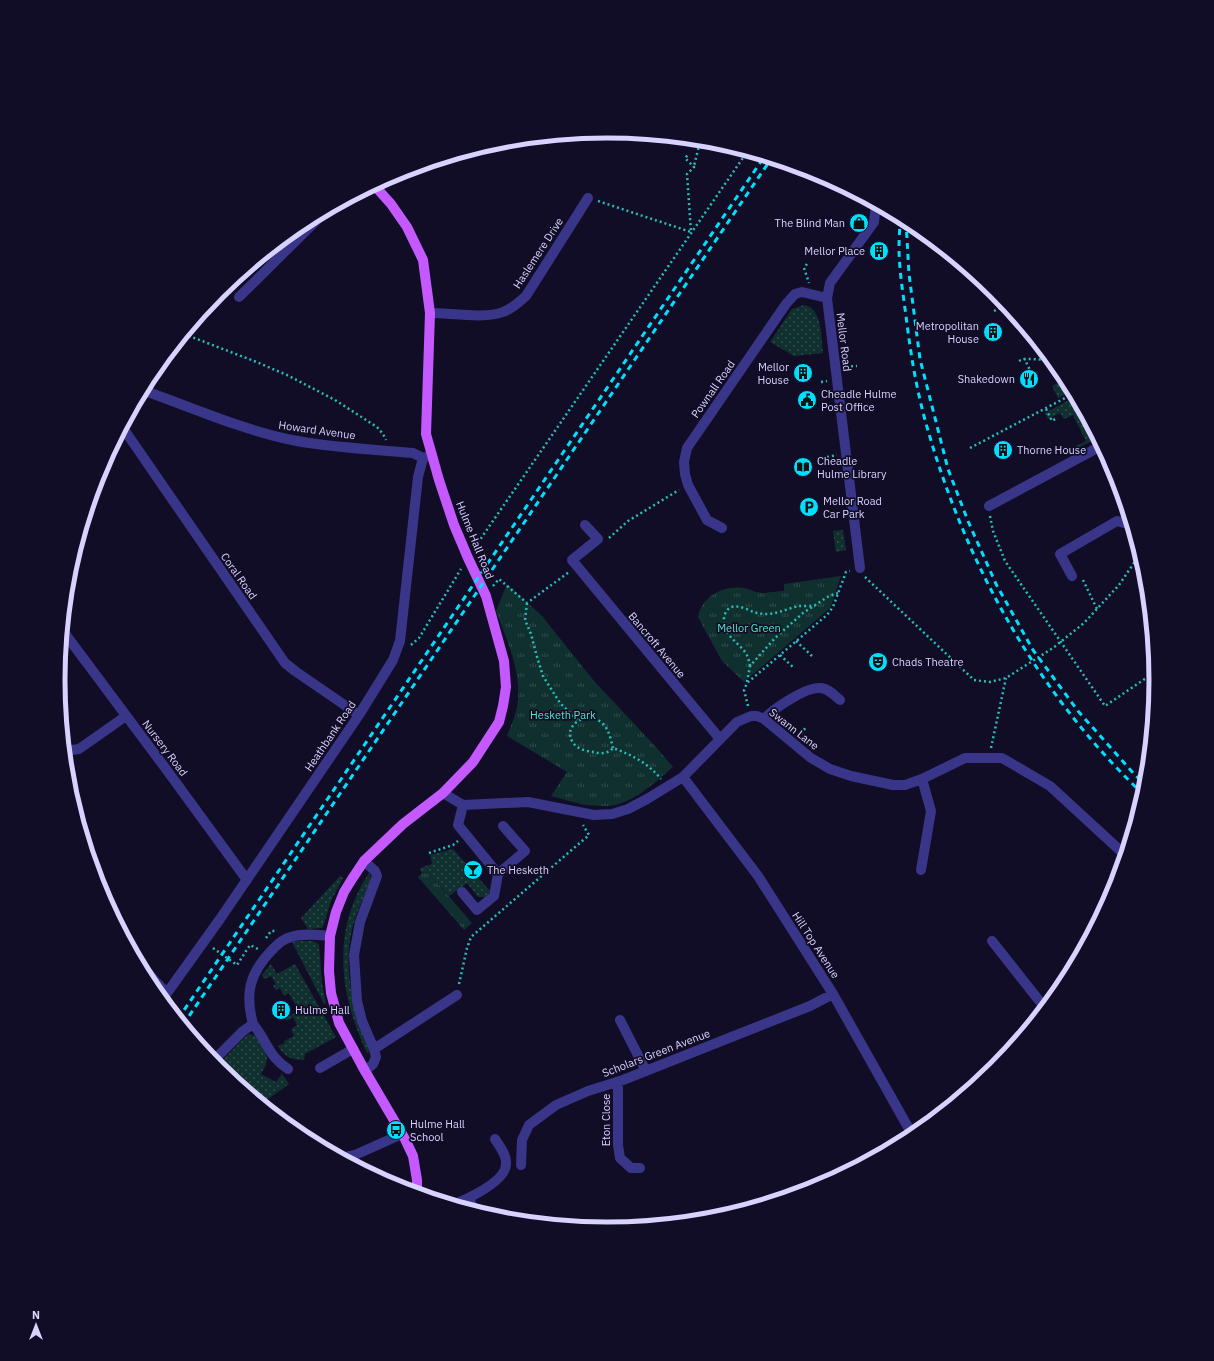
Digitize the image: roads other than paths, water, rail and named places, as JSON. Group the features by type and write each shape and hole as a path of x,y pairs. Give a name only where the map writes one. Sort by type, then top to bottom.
{"main road":[{"name":"Hulme Hall Road","path":"378,189 391,204 407,227 423,260 430,313 426,434 427,457 454,524 486,596 504,661 506,687 504,706 499,722 474,762 443,793 403,824 364,861 344,892 336,912 330,936 329,971 331,993 339,1023 413,1156 417,1188"}],"street":[{"name":"Haslemere Drive","path":"430,313 489,316 514,307 526,296 588,198"},
{"name":"Mellor Road","path":"860,568 827,298 830,283 874,222 875,210"},
{"path":"239,297 308,229"},
{"name":"Pownall Road","path":"722,528 707,520 688,485 684,462 687,448 786,304 796,294 802,292 827,298"},
{"name":"Howard Avenue","path":"148,393 254,430 285,438 316,444 413,453 427,457"},
{"name":"Coral Road","path":"126,432 285,663 359,715"},
{"path":"988,506 1096,448"},
{"name":"Heathbank Road","path":"166,995 247,880 359,715 393,660 399,645 418,477 427,457"},
{"path":"1072,576 1060,554 1117,521 1126,523"},
{"name":"Bancroft Avenue","path":"585,525 598,539 572,560 720,739"},
{"name":"Nursery Road","path":"67,636 166,768 247,880"},
{"path":"764,719 779,706 813,689 826,689 840,700"},
{"path":"70,750 79,749 126,716"},
{"name":"Swann Lane","path":"463,805 528,802 594,815 612,814 628,809 683,777 737,722 751,716 757,716 764,719 811,758 830,769 851,776 893,785 905,785 922,779 965,758 1002,758 1050,786 1121,851"},
{"name":"Hill Top Avenue","path":"683,777 758,876 833,994 910,1130"},
{"path":"921,870 931,811 922,779"},
{"path":"443,793 463,805 458,825 498,874"},
{"path":"462,892 477,910 494,896 498,874 525,851 503,826"},
{"path":"364,861 375,871 377,876 360,922 354,955 357,1001 362,1021 376,1057 373,1064 365,1072"},
{"path":"288,1069 276,1060 270,1053 259,1031 253,1024 249,1010 249,994 252,979 268,954 280,942 288,937 299,934 330,936"},
{"path":"992,941 1042,1004"},
{"name":"Scholars Green Avenue","path":"521,1165 522,1140 529,1125 556,1105 588,1091 618,1082 810,1006 833,994"},
{"path":"374,1049 457,995"},
{"path":"620,1020 646,1071"},
{"path":"217,1057 243,1031 253,1024"},
{"path":"320,1068 353,1049"},
{"name":"Eton Close","path":"618,1082 618,1145 620,1158 631,1168 640,1168"},
{"path":"348,1157 355,1155 402,1134"},
{"path":"460,1202 495,1182 503,1174 506,1164 504,1154 495,1139"},
{"path":"469,1198 472,1205"}],"railway":[{"path":"181,1015 761,161"},
{"path":"186,1021 768,163"},
{"path":"900,225 899,256 901,276 916,382 924,416 940,469 959,521 982,571 1008,620 1037,667 1069,712 1104,755 1138,789"},
{"path":"906,229 909,274 920,359 948,469 968,521 996,584 1033,650 1078,711 1140,779"}],"place":[{"name":"The Blind Man","path":"859,223"},
{"name":"Mellor Place","path":"879,251"},
{"name":"Metropolitan House","path":"993,332"},
{"name":"Mellor House","path":"803,373"},
{"name":"Shakedown","path":"1029,379"},
{"name":"Cheadle Hulme Post Office","path":"807,400"},
{"name":"Thorne House","path":"1003,450"},
{"name":"Cheadle Hulme Library","path":"803,467"},
{"name":"Mellor Road Car Park","path":"809,507"},
{"name":"Chads Theatre","path":"878,662"},
{"name":"The Hesketh","path":"473,870"},
{"name":"Hulme Hall","path":"281,1010"},
{"name":"Hulme Hall School","path":"396,1130"}],"park label":[{"name":"Mellor Green","path":"749,628"},
{"name":"Hesketh Park","path":"563,715"}]}
